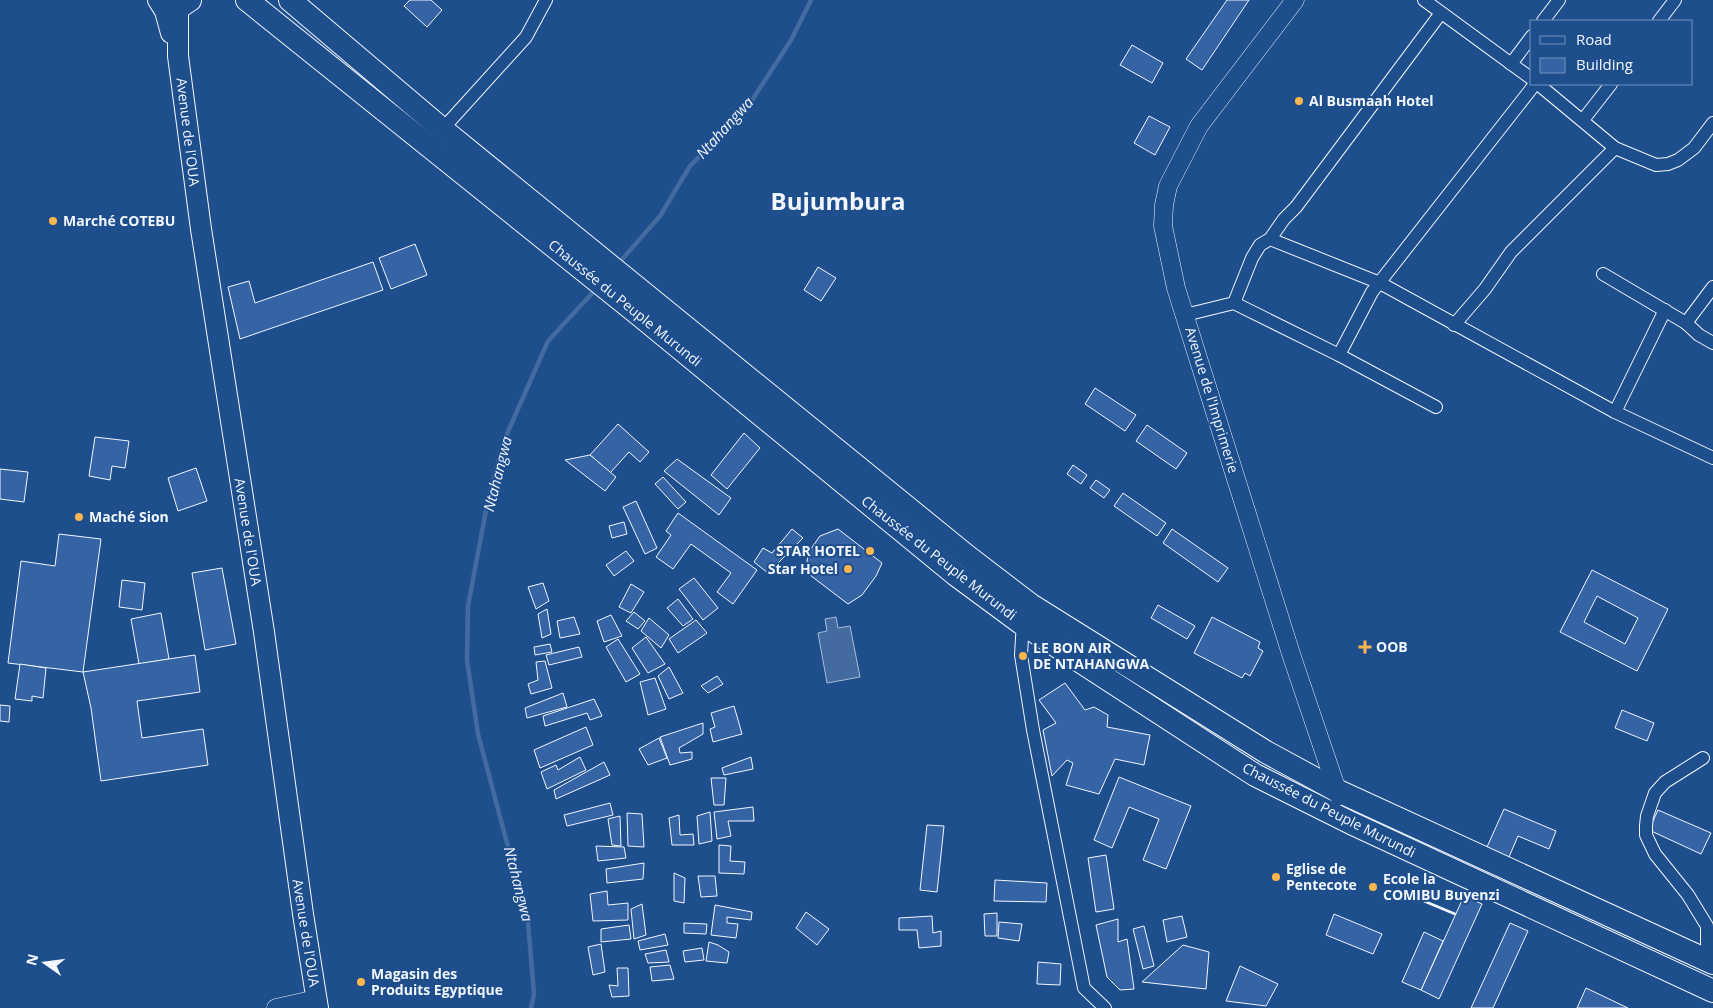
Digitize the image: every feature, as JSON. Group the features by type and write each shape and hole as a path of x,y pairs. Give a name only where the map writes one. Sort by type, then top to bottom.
{"highway":[{"name":"Chaussée du Peuple Murundi","path":"247,0 436,138 645,306 959,549 1026,614 1255,775 1351,824 1713,991"},
{"name":"Chaussée du Peuple Murundi","path":"290,0 436,138"},
{"name":"Chaussée du Peuple Murundi","path":"1026,614 1266,752 1336,790 1710,962"}],"main road":[{"name":"Avenue de l'OUA","path":"176,2 178,56 201,229 264,632 302,914 317,1004"}],"street":[{"path":"436,138 526,37 546,0"},
{"name":"Avenue de l'Imprimerie","path":"1294,0 1200,126 1168,186 1164,205 1164,226 1176,288 1292,657 1336,790 1351,824"},
{"path":"1424,0 1440,8 1530,78"},
{"path":"1544,20 1559,0"},
{"path":"1660,20 1675,0"},
{"path":"1234,303 1252,258 1260,245 1270,238 1296,207 1440,8"},
{"path":"1511,64 1530,39"},
{"path":"1340,355 1372,292 1535,85"},
{"path":"1537,85 1583,120 1615,148 1656,164 1668,164 1678,160 1694,148 1713,123"},
{"path":"1583,120 1610,85"},
{"path":"1454,325 1485,289 1511,252 1615,148"},
{"path":"1270,238 1380,283 1614,412 1713,458"},
{"path":"1603,274 1666,310 1713,343"},
{"path":"1686,323 1713,286"},
{"path":"1185,315 1234,303 1340,355 1436,407"},
{"path":"1614,412 1666,310"},
{"path":"1026,614 1021,655 1033,730 1084,988 1105,1008"},
{"path":"1703,758 1665,782 1655,793 1647,816 1646,835 1655,854 1688,895 1707,926 1710,962"},
{"path":"276,1008 317,1004"}],"water":[{"path":"836,617 838,628 850,626 860,677 827,683 818,633 827,631 825,619"}],"building":[{"path":"410,0 431,0 442,10 427,27 404,6"},
{"path":"1227,0 1249,0 1202,70 1186,59"},
{"path":"1132,45 1163,63 1152,83 1120,65"},
{"path":"1149,116 1170,127 1155,155 1134,143"},
{"path":"415,244 427,275 391,289 379,258"},
{"path":"373,262 383,290 240,339 228,287 249,281 255,303"},
{"path":"818,267 836,278 821,301 804,290"},
{"path":"1095,388 1136,415 1125,431 1085,404"},
{"path":"618,424 649,452 640,462 629,452 610,473 590,455"},
{"path":"1147,425 1187,453 1176,469 1136,441"},
{"path":"744,433 760,448 727,489 711,475"},
{"path":"95,437 129,441 125,468 112,466 110,480 89,476"},
{"path":"590,455 616,477 605,491 565,460"},
{"path":"677,459 731,498 719,515 664,471"},
{"path":"1073,465 1087,475 1081,484 1067,474"},
{"path":"196,468 207,501 178,511 168,478"},
{"path":"0,469 28,472 24,502 0,499"},
{"path":"663,477 686,502 678,509 655,484"},
{"path":"1096,480 1110,490 1104,498 1090,488"},
{"path":"1123,493 1166,523 1157,536 1114,506"},
{"path":"636,501 657,548 645,554 623,507"},
{"path":"678,513 757,570 733,604 717,592 731,573 691,544 673,569 656,557 671,535 666,531"},
{"path":"624,522 627,534 612,538 609,526"},
{"path":"792,529 803,538 768,573 754,562 763,548 772,553"},
{"path":"838,529 882,563 876,576 862,595 848,604 806,572 808,553 820,536"},
{"path":"1172,529 1228,568 1218,582 1163,543"},
{"path":"59,534 101,539 83,672 8,663 21,561 55,566"},
{"path":"626,551 634,561 614,576 606,565"},
{"path":"222,568 236,644 205,650 192,573"},
{"path":"1592,570 1668,609 1637,671 1560,632","holes":["1597,596 1638,618 1625,644 1584,622"]},
{"path":"694,578 718,608 703,620 679,589"},
{"path":"122,580 145,583 142,610 119,607"},
{"path":"543,583 549,601 536,609 528,587"},
{"path":"631,584 644,592 631,613 619,607"},
{"path":"678,599 693,619 683,626 667,608"},
{"path":"1158,605 1195,626 1187,639 1151,618"},
{"path":"547,609 551,634 542,638 538,614"},
{"path":"634,612 645,621 638,629 626,621"},
{"path":"161,613 169,659 139,664 131,619"},
{"path":"611,615 622,636 604,642 597,621"},
{"path":"574,617 580,634 560,638 557,621"},
{"path":"1212,617 1260,642 1258,648 1263,651 1250,676 1245,673 1242,678 1194,653"},
{"path":"649,618 669,635 661,648 641,631"},
{"path":"696,620 707,633 678,653 669,639"},
{"path":"646,637 665,664 648,673 632,648"},
{"path":"618,639 640,674 626,682 606,647"},
{"path":"550,644 552,652 535,655 534,647"},
{"path":"579,647 582,657 549,665 546,655"},
{"path":"195,655 200,692 137,701 142,738 203,729 208,765 101,781 91,708 83,672"},
{"path":"545,661 552,688 531,694 528,684 538,680 536,662"},
{"path":"20,664 46,668 43,698 32,696 32,701 15,699"},
{"path":"669,667 683,693 669,699 658,676"},
{"path":"717,676 723,684 708,693 701,686"},
{"path":"655,678 666,709 648,715 640,682"},
{"path":"1065,683 1085,710 1094,707 1108,715 1107,727 1150,735 1144,765 1115,759 1099,794 1066,785 1073,763 1067,760 1052,776 1043,730 1056,723 1039,700"},
{"path":"563,693 567,707 527,718 525,708"},
{"path":"594,699 602,716 590,720 587,713 545,726 543,716"},
{"path":"0,705 10,706 9,722 0,721"},
{"path":"734,706 742,734 713,742 710,729 715,727 711,713"},
{"path":"1622,710 1654,723 1647,741 1615,728"},
{"path":"703,723 703,734 679,748 680,753 692,752 692,759 670,765 660,737"},
{"path":"586,727 593,745 540,768 534,750"},
{"path":"659,738 667,758 648,765 639,749"},
{"path":"580,757 586,770 547,789 541,772 556,765 558,770"},
{"path":"751,757 753,769 724,775 722,768"},
{"path":"604,762 610,775 556,799 554,790"},
{"path":"1119,777 1191,806 1166,869 1143,860 1159,819 1129,807 1112,848 1094,840"},
{"path":"711,778 726,778 724,805 714,805"},
{"path":"610,803 613,815 567,826 564,815"},
{"path":"753,807 754,821 728,821 731,836 717,839 714,812"},
{"path":"1504,809 1556,831 1549,849 1518,836 1509,857 1487,847"},
{"path":"1658,810 1711,833 1701,854 1649,830"},
{"path":"710,812 712,841 699,844 697,816"},
{"path":"627,813 642,814 644,847 628,846"},
{"path":"679,815 680,835 693,834 694,845 672,845 669,818"},
{"path":"620,816 621,846 612,845 608,819"},
{"path":"927,825 944,826 937,892 920,890"},
{"path":"719,845 731,846 730,861 745,862 744,874 719,873"},
{"path":"596,846 624,847 626,858 598,861"},
{"path":"1106,855 1114,909 1096,912 1088,858"},
{"path":"644,863 643,879 607,883 606,869"},
{"path":"674,873 685,878 684,903 674,901"},
{"path":"698,876 715,876 717,896 701,897"},
{"path":"995,880 1047,883 1046,902 994,901"},
{"path":"607,891 608,905 628,903 628,920 593,921 590,894"},
{"path":"1464,896 1482,904 1439,999 1421,990"},
{"path":"642,904 646,935 634,939 631,909"},
{"path":"715,905 752,912 751,920 727,917 727,923 738,924 736,938 711,935"},
{"path":"806,912 829,929 817,945 796,928"},
{"path":"997,913 997,936 985,936 984,914"},
{"path":"1334,914 1382,934 1373,954 1326,935"},
{"path":"932,916 933,933 941,931 941,946 919,948 917,930 899,930 899,918"},
{"path":"1182,916 1187,937 1167,942 1163,920"},
{"path":"1118,919 1118,942 1127,939 1134,989 1120,990 1107,977 1096,925"},
{"path":"999,922 1022,924 1019,941 998,938"},
{"path":"684,923 707,924 706,934 684,933"},
{"path":"1510,923 1528,931 1493,1008 1471,1008"},
{"path":"629,925 631,939 601,942 601,929"},
{"path":"1144,926 1154,966 1143,969 1133,929"},
{"path":"1424,932 1443,941 1421,990 1402,982"},
{"path":"665,934 668,945 640,950 638,941"},
{"path":"709,942 729,952 727,963 706,961"},
{"path":"601,944 605,972 593,975 588,947"},
{"path":"1183,945 1209,952 1206,989 1142,982"},
{"path":"702,948 704,960 685,962 683,951"},
{"path":"666,950 669,962 648,963 645,954"},
{"path":"1038,962 1061,964 1060,985 1037,984"},
{"path":"670,965 674,979 652,981 650,967"},
{"path":"1240,966 1278,984 1266,1006 1226,1001"},
{"path":"617,968 628,968 629,996 612,997 609,985 618,986"},
{"path":"1586,988 1628,1008 1577,1008"}],"waterway":[{"name":"Ntahangwa","path":"618,264 660,216 690,166 747,108 791,40 811,0"},
{"name":"Ntahangwa","path":"531,1008 534,994 528,922 478,734 467,660 468,606 487,505 503,443 548,341 597,288"}],"wall":[{"path":"1400,891 1455,914"}],"place":[{"name":"Al Busmaah Hotel","path":"1299,101"},
{"name":"Marché COTEBU","path":"53,221"},
{"name":"Maché Sion","path":"79,517"},
{"name":"STAR HOTEL","path":"870,551"},
{"name":"Star Hotel","path":"848,569"},
{"name":"OOB","path":"1365,647"},
{"name":"LE BON AIR DE NTAHANGWA","path":"1023,656"},
{"name":"Eglise de Pentecote","path":"1276,877"},
{"name":"Ecole la COMIBU Buyenzi","path":"1373,887"},
{"name":"Magasin des Produits Egyptique","path":"361,982"}],"district":[{"name":"Bujumbura","path":"838,202"}]}
